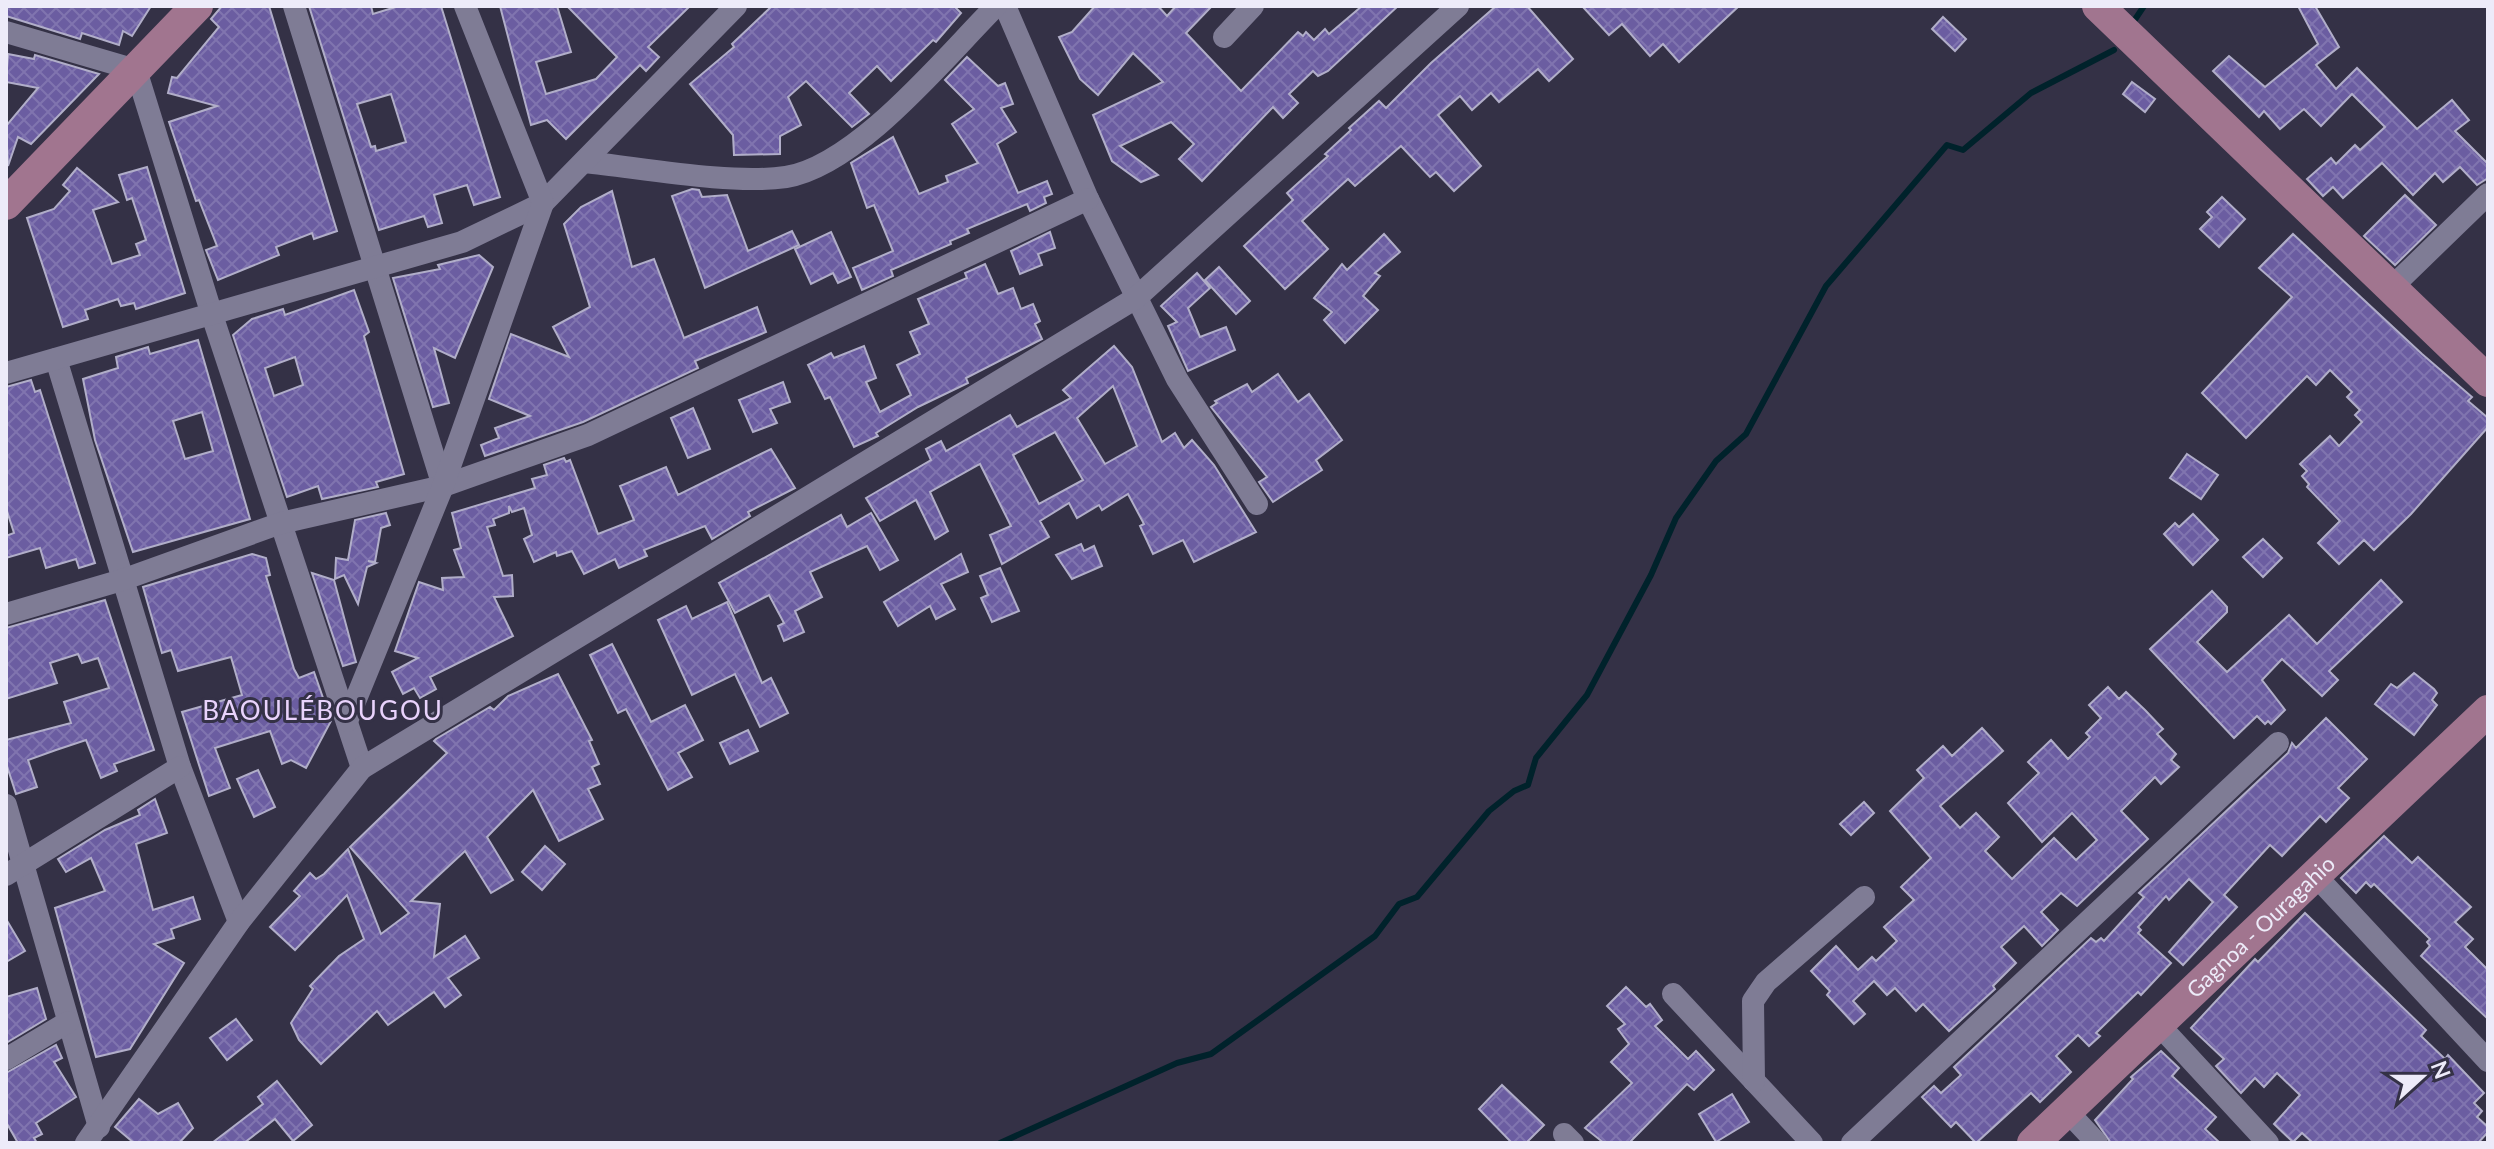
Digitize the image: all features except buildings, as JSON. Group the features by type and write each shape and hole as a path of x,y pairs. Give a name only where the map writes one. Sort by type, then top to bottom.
{"street":[{"path":"8,199 197,6"},
{"path":"294,6 443,486"},
{"path":"347,721 443,486 543,203 465,6"},
{"path":"6,373 462,242 543,203 736,6"},
{"path":"585,162 757,179 808,170 862,139 996,6"},
{"path":"1005,6 1088,199 1136,298 1177,379 1257,504"},
{"path":"1224,37 1253,6"},
{"path":"90,1139 239,922 362,768 1136,298 1458,6"},
{"path":"2098,6 2488,381"},
{"path":"6,32 136,70"},
{"path":"136,70 212,315 362,768"},
{"path":"2391,288 2488,194"},
{"path":"6,614 122,580 281,523 443,486 588,435 1088,199"},
{"path":"56,359 180,767 239,922"},
{"name":"Gagnoa - Ouragahio","path":"2033,1143 2315,875 2484,724"},
{"path":"1852,1143 2278,743"},
{"path":"15,870 180,767"},
{"path":"6,805 15,870 68,1022 90,1139"},
{"path":"2315,875 2488,1061"},
{"path":"1754,1081 1753,1001 1766,982 1864,897"},
{"path":"1673,994 1812,1143"},
{"path":"6,1059 68,1022"},
{"path":"2159,1025 2268,1143"},
{"path":"2067,1111 2097,1143"}],"waterway":[{"path":"2134,21 2144,6"},
{"path":"1000,1143 1177,1063 1211,1054 1375,936 1399,904 1417,897 1489,811 1514,791 1528,785 1536,758 1587,695 1651,575 1676,518 1716,461 1746,434 1826,286 1947,145 1963,150 2031,93 2114,50"}],"district":[{"name":"BAOULÉBOUGOU","path":"323,711"}]}
